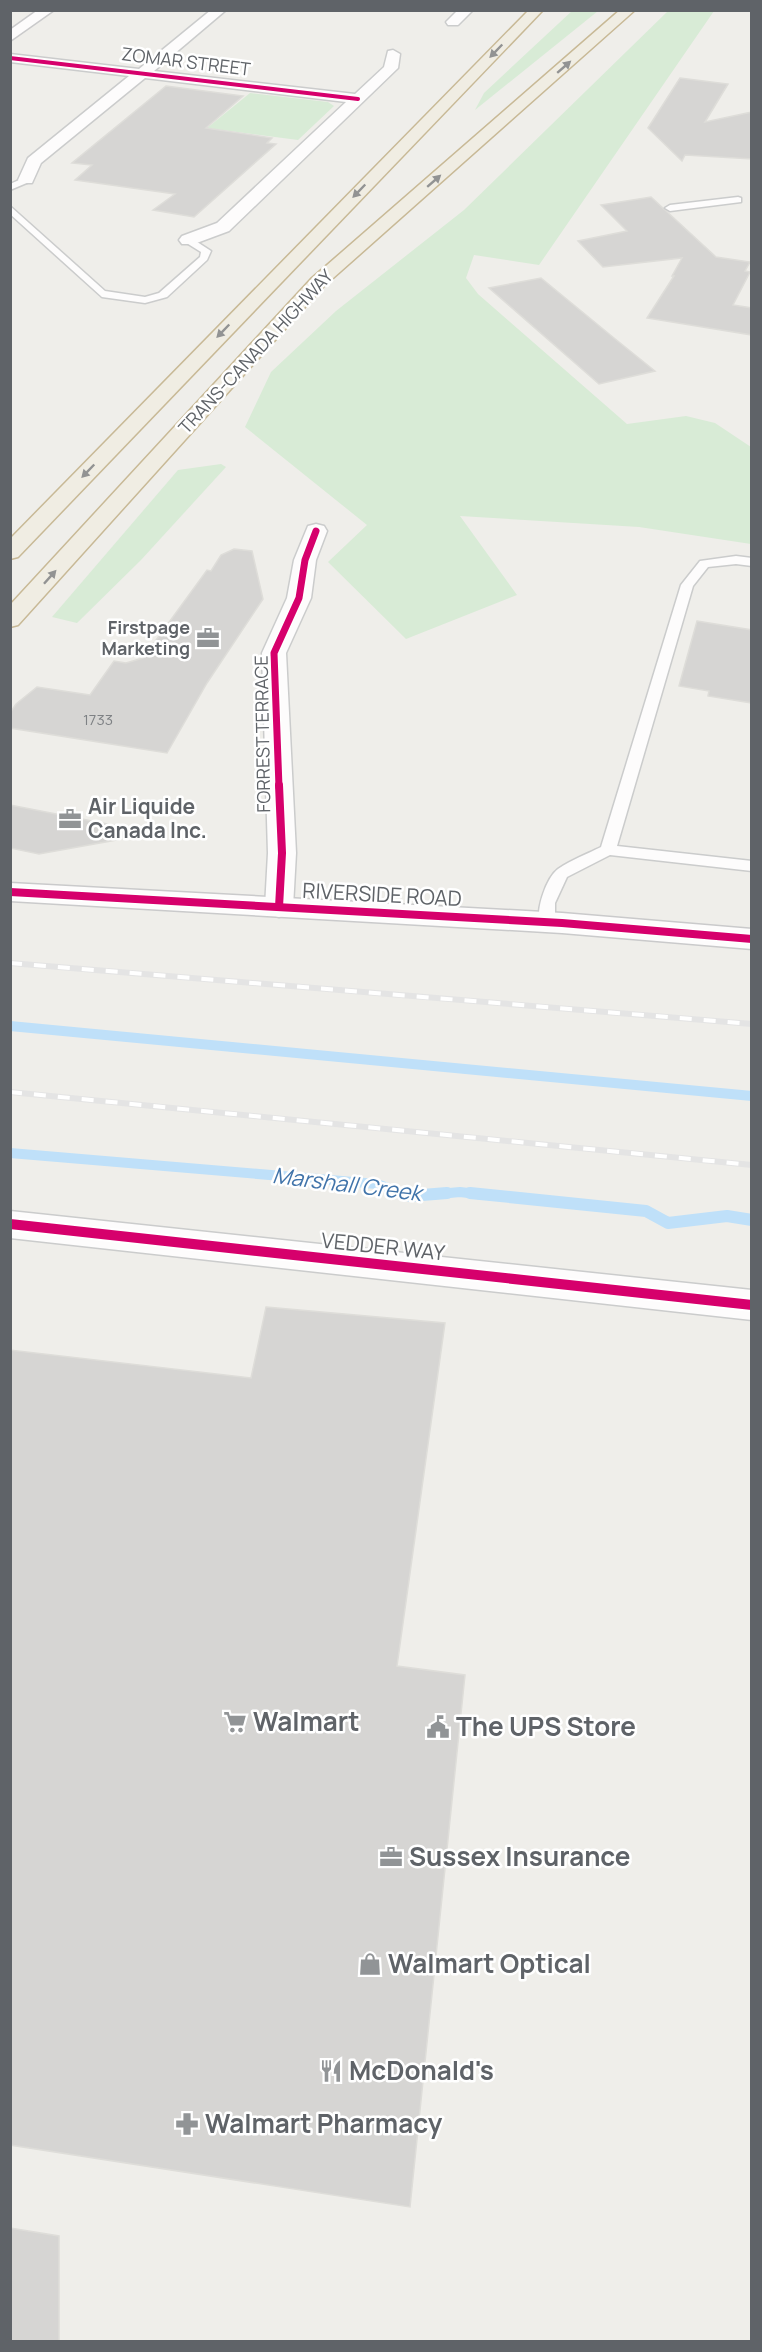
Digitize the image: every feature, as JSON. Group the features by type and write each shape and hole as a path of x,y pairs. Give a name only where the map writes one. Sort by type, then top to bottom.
{"highway":[{"name":"TRANS-CANADA HIGHWAY","path":"10,552 270,282 537,10"},
{"name":"TRANS-CANADA HIGHWAY","path":"10,620 317,283 629,10"}],"street":[{"path":"10,37 48,10"},
{"path":"26,180 34,161 220,10"},
{"path":"453,22 467,10"},
{"path":"189,240 223,227 391,68 393,54"},
{"name":"ZOMAR STREET","path":"10,58 358,99"},
{"name":"FORREST TERRACE","path":"279,907 282,853 274,653 299,598 305,560 316,531"},
{"name":"RIVERSIDE ROAD","path":"10,891 547,923 752,939"},
{"name":"VEDDER WAY","path":"10,1224 752,1305"}],"lane":[{"path":"10,187 26,180"},
{"path":"670,208 738,200"},
{"path":"10,210 102,294 145,300 163,296 204,258 206,251 189,240"},
{"path":"608,850 687,585 704,564 736,560 752,562"},
{"path":"547,923 547,903 561,874 608,850 752,866"}],"green space":[{"path":"573,10 598,11 475,110 484,93"},
{"path":"668,11 714,11 539,265 474,255 466,278 478,294 627,424 686,416 715,423 751,447 751,544 639,527 460,516 517,595 406,639 328,562 367,525 245,427 271,372 336,311 464,210"},
{"path":"250,93 328,102 334,106 298,140 207,128"},
{"path":"221,464 226,467 141,560 77,623 52,617 178,470"}],"building":[{"path":"680,78 728,84 705,122 752,112 752,159 685,155 682,161 648,128"},
{"path":"166,86 243,96 206,128 272,138 267,143 276,144 194,217 153,210 175,194 75,180 92,165 72,163"},
{"path":"651,197 716,257 750,262 745,271 750,272 733,305 752,308 752,335 647,318 674,276 672,276 682,258 603,267 578,241 627,231 601,205"},
{"path":"541,278 655,371 599,384 489,288"},
{"path":"234,549 252,551 263,599 207,683 167,753 10,728 10,713 16,704 37,687 90,695 114,661 126,663 143,658 207,570 211,571 221,555"},
{"path":"697,621 752,630 752,703 708,696 709,691 679,686"},
{"path":"10,805 144,831 144,835 39,854 10,848"},
{"name":"Walmart","path":"266,1307 445,1323 397,1666 465,1675 410,2207 10,2145 10,1350 251,1378"},
{"path":"10,2228 59,2236 59,2342 10,2342"}],"waterway":[{"path":"10,1026 752,1096"},
{"name":"Marshall Creek","path":"10,1153 377,1184 406,1195"},
{"name":"Marshall Creek","path":"428,1195 460,1192 485,1195"},
{"name":"Marshall Creek","path":"402,1193 410,1196 447,1193"},
{"name":"Marshall Creek","path":"470,1193 646,1211 668,1223 727,1216 752,1220"}],"railway":[{"path":"10,963 752,1024"},
{"path":"10,1092 752,1165"}],"cycle path":[{"path":"10,58 358,99"},
{"path":"279,907 282,853 274,653 299,598 305,560 316,531"},
{"path":"10,892 562,923 752,939"},
{"path":"10,1224 752,1305"}],"place":[{"name":"Firstpage Marketing","path":"208,638"},
{"name":"Air Liquide Canada Inc.","path":"70,819"},
{"name":"Walmart","path":"235,1722"},
{"name":"The UPS Store","path":"438,1727"},
{"name":"Sussex Insurance","path":"391,1857"},
{"name":"Walmart Optical","path":"370,1964"},
{"name":"McDonald's","path":"331,2071"},
{"name":"Walmart Pharmacy","path":"187,2124"}]}
